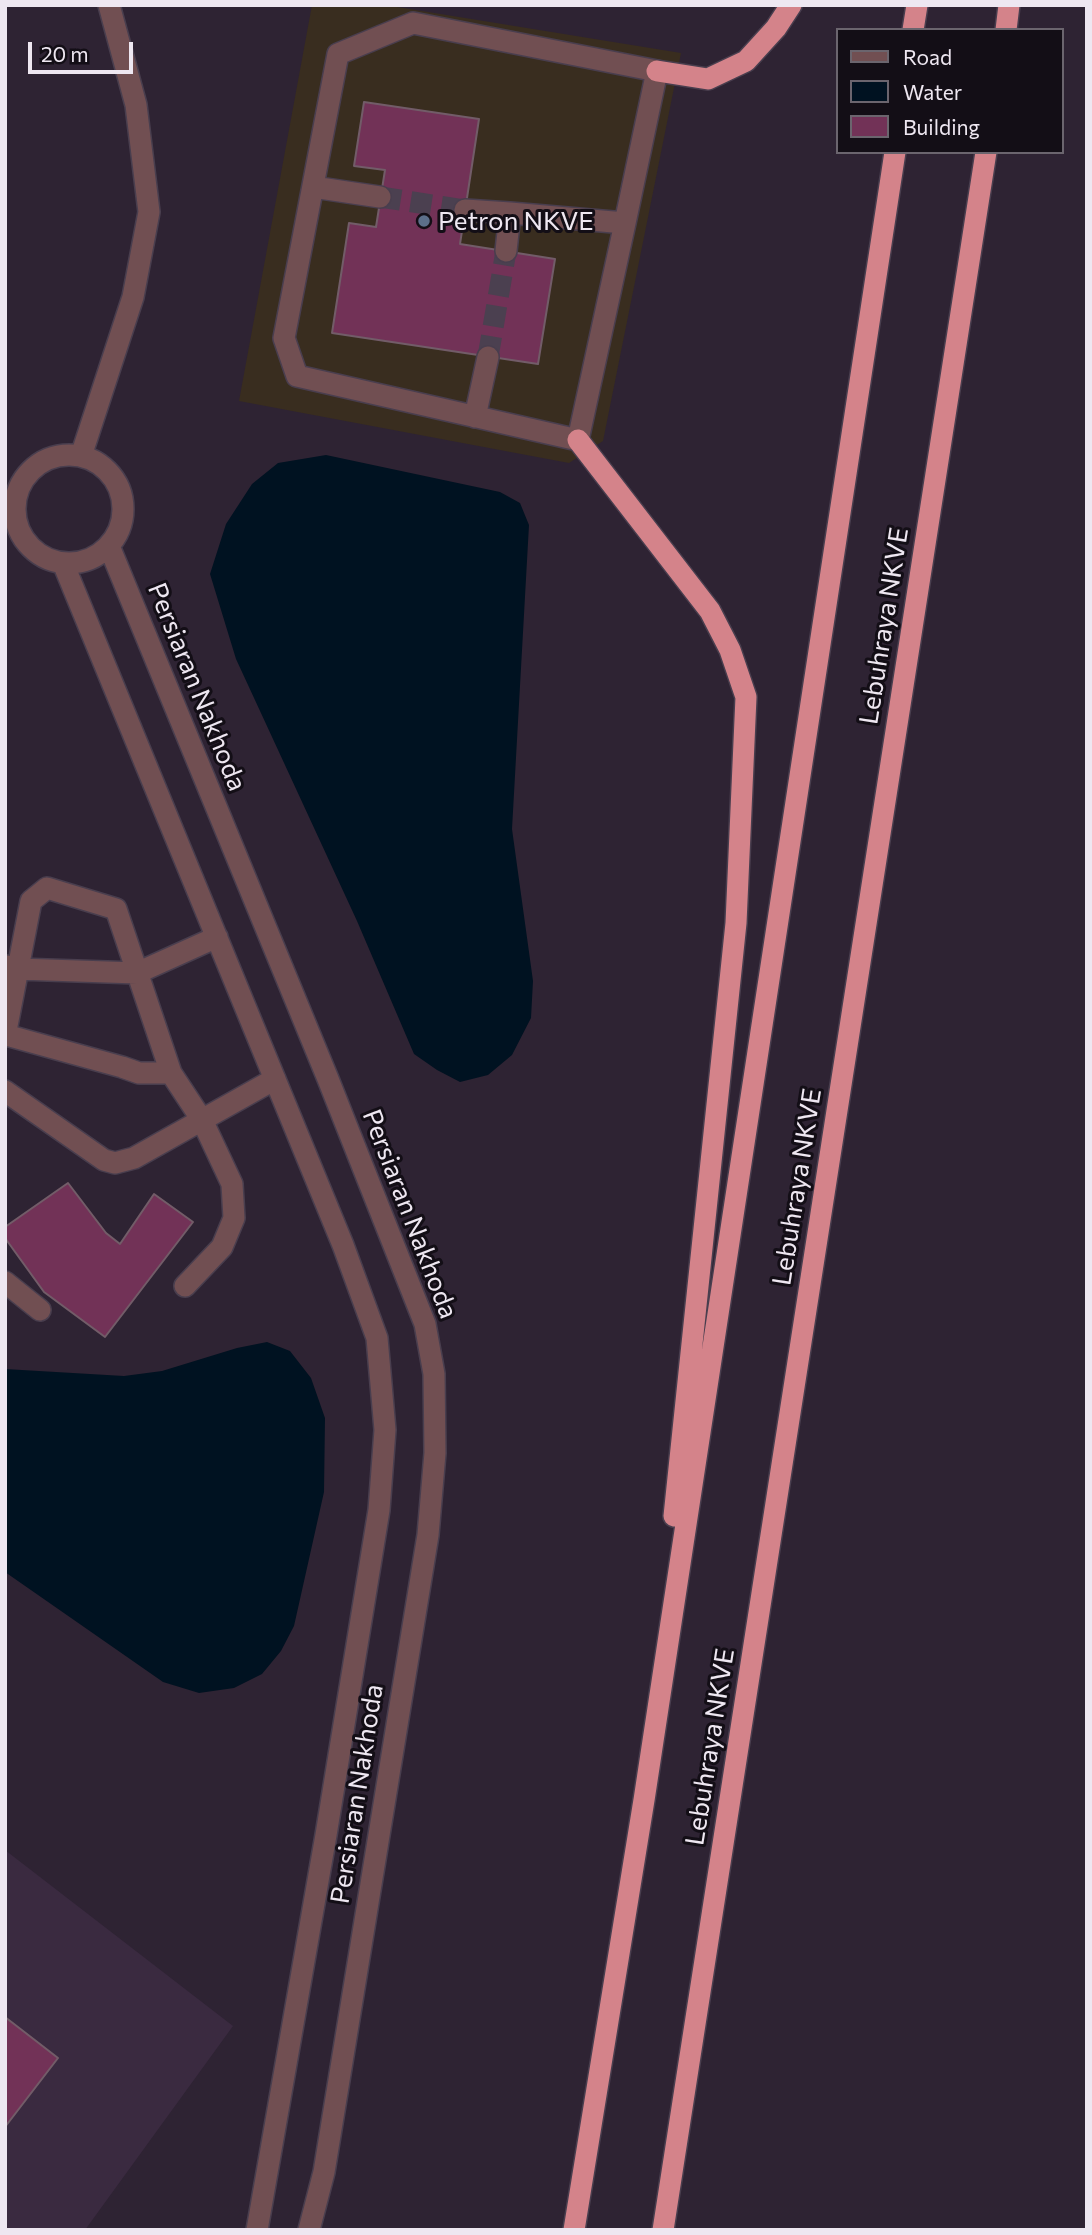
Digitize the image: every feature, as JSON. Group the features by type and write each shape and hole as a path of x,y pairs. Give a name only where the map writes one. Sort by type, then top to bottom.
{"highway":[{"path":"657,71 708,79 746,61 776,28 791,5"},
{"path":"913,28 917,5"},
{"path":"1006,28 1009,5"},
{"path":"575,2230 644,1800 894,154"},
{"name":"Lebuhraya NKVE","path":"663,2230 986,154"},
{"path":"579,440 710,611 730,650 747,696 736,923 644,1800"}],"street":[{"path":"82,456 133,297 149,212 136,105 109,5"},
{"path":"413,23 657,71 579,440 297,376 284,338 338,54 413,23"},
{"path":"313,187 380,197"},
{"path":"465,210 625,223"},
{"path":"506,251 510,213"},
{"path":"475,417 488,357"},
{"path":"65,455 82,456 109,472 118,485 122,501 118,532 109,545 88,560 64,563 49,560 12,533 16,497 22,481 33,468 48,459 65,455"},
{"name":"Persiaran Nakhoda","path":"109,545 420,1311 434,1374 435,1453 428,1535 324,2172 309,2230"},
{"name":"Persiaran Nakhoda","path":"64,563 343,1245 377,1338 385,1430 379,1510 257,2230"},
{"path":"171,1073 139,1073 5,1036 12,967 31,901 47,888 116,909 171,1073 202,1120 232,1184 234,1218 222,1247 185,1286"},
{"path":"12,967 137,973 217,937"},
{"path":"5,1091 104,1160 115,1163 134,1158 275,1079"},
{"path":"5,1282 40,1310"}],"shaded area":[{"path":"312,5 385,5 681,53 603,441 569,463 239,401"},
{"path":"5,1850 233,2026 85,2230 5,2230"}],"water":[{"path":"326,455 500,492 520,503 529,525 512,829 533,981 531,1018 512,1055 488,1075 460,1082 414,1054 357,921 236,659 210,574 226,524 252,484 278,463"},
{"path":"267,1342 290,1351 311,1378 325,1418 324,1492 294,1626 281,1651 262,1674 234,1688 199,1693 163,1682 5,1572 5,1369 124,1376 162,1371 237,1348"}],"building":[{"path":"364,102 479,119 460,244 555,259 538,364 332,333 349,223 376,227 385,170 354,166"},
{"path":"68,1183 106,1233 120,1244 154,1194 193,1222 105,1337 44,1292 5,1238 5,1227"},
{"path":"5,2017 58,2058 5,2127"}],"tunnel":[{"path":"380,197 465,210"},
{"path":"488,357 506,251"}],"place":[{"name":"Petron NKVE","path":"424,221"}]}
